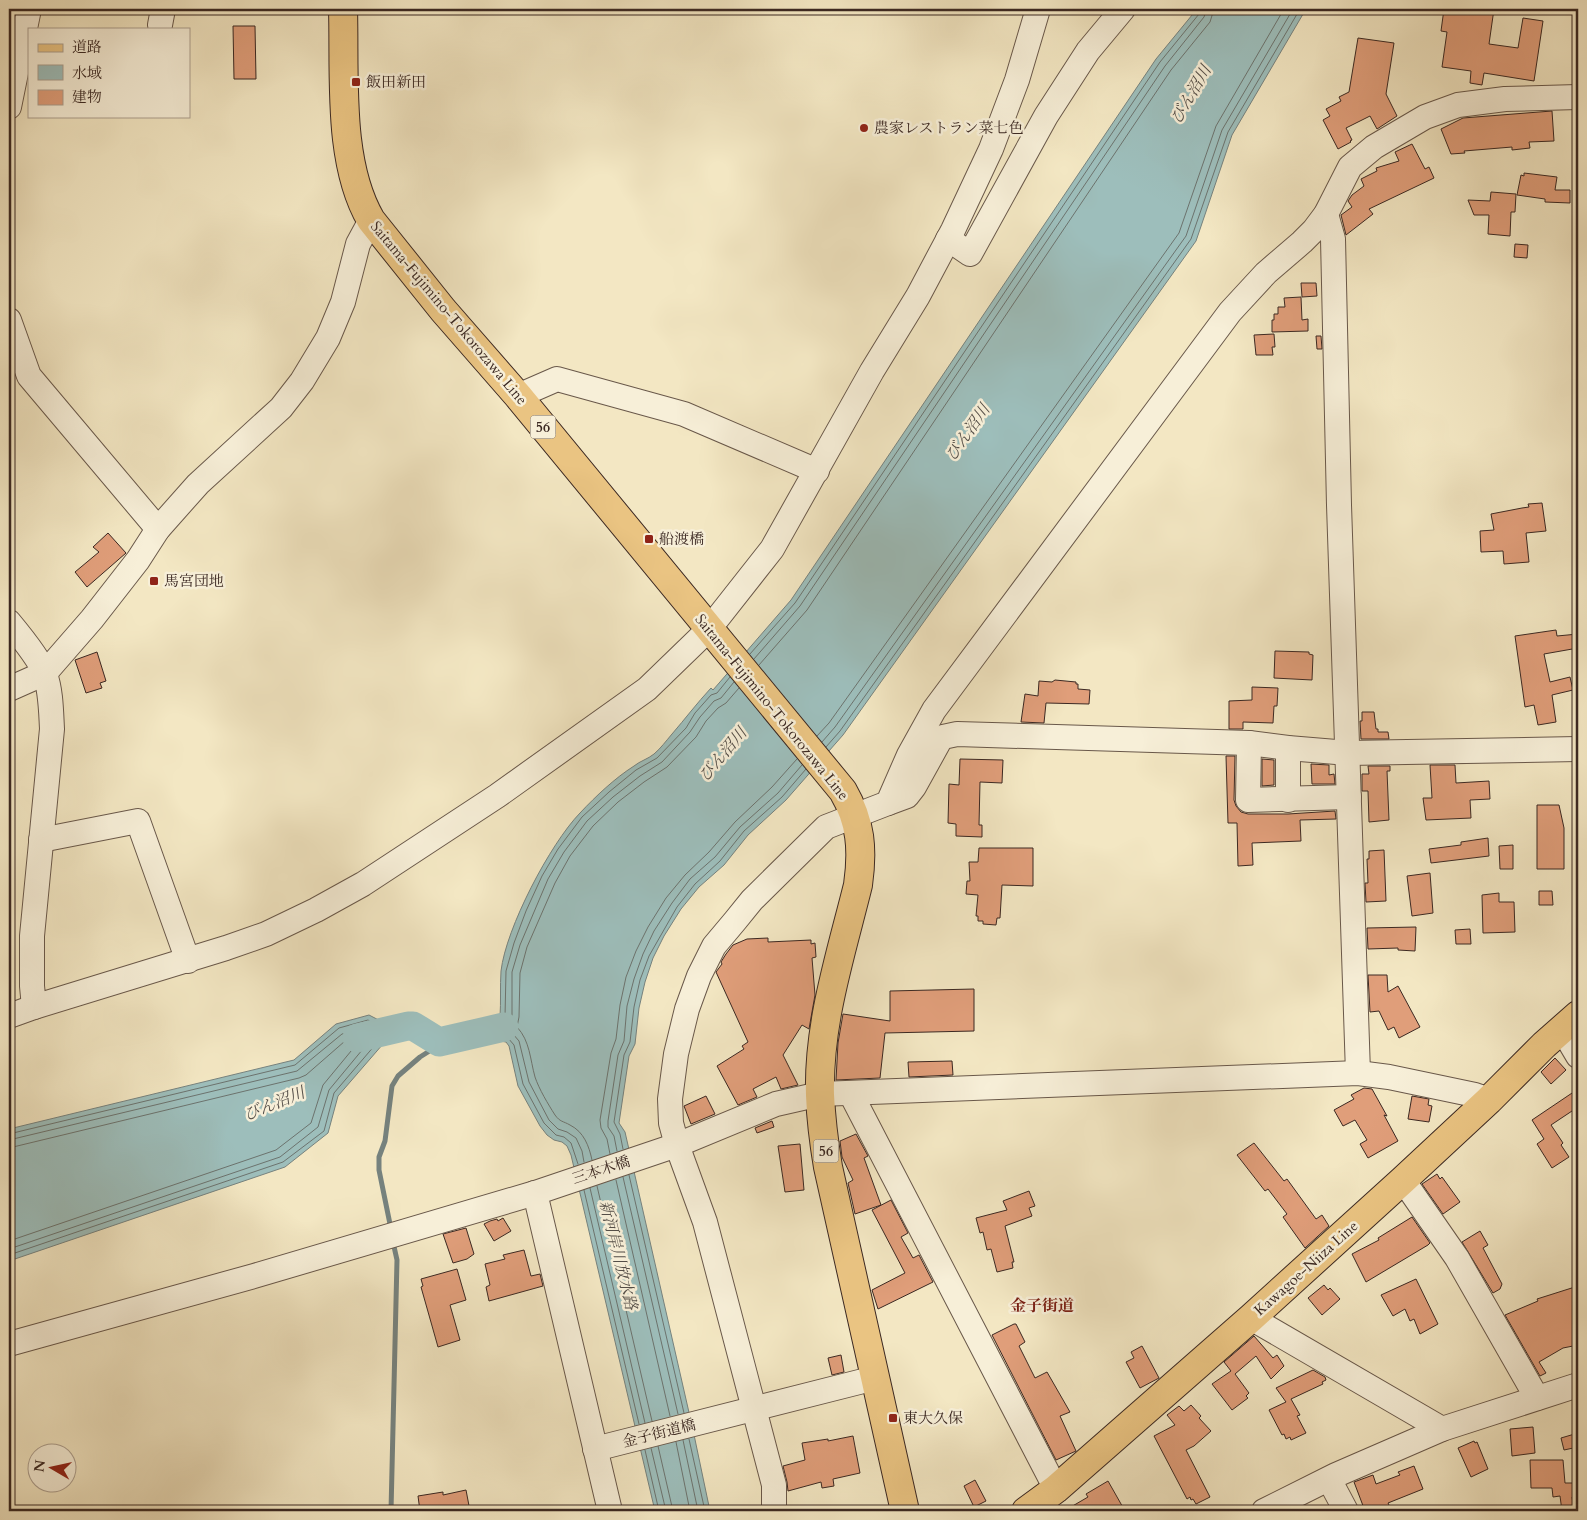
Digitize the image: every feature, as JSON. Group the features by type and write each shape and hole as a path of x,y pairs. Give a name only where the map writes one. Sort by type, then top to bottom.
{"main road":[{"name":"Saitama-Fujimino-Tokorozawa Line","path":"343,9 345,123 348,147 357,185 371,220 443,310 518,396 843,791 855,817 861,847 860,871 826,1020 820,1094 828,1167 905,1511"},
{"name":"Kawagoe-Niiza Line","path":"1026,1511 1056,1489 1251,1318 1403,1180 1489,1100 1544,1044 1570,1022"}],"street":[{"path":"9,106 29,9"},
{"path":"9,1016 34,1006 188,961 266,934 316,910 363,884 497,796 647,689 711,632 772,549 872,371 918,296 948,239 991,149 1017,80 1038,9"},
{"path":"948,239 970,254 1046,116 1088,51 1123,9"},
{"path":"888,803 909,755 934,710 1230,312 1266,272 1302,242 1326,214 1350,167 1374,147 1435,112 1458,105 1505,99 1578,97"},
{"path":"1326,214 1333,239 1339,505 1358,1073"},
{"path":"9,689 45,673 92,619 138,560 158,529 198,484 282,408 302,381 332,329 343,302 358,244 371,220"},
{"path":"9,320 29,376 158,529"},
{"path":"518,396 557,379 684,414 817,471"},
{"path":"9,622 21,636 45,673 52,729 32,936 34,1006"},
{"path":"774,1511 774,1486 705,1222 667,1148 671,1123 670,1100 676,1054 687,1008 699,976 714,946 752,900 826,826 855,817 907,796 940,740 950,735 1249,743 1348,752 1578,749"},
{"path":"1249,743 1248,800 1349,797"},
{"path":"1288,748 1288,800"},
{"path":"41,840 138,821 188,961"},
{"path":"1570,1022 1578,1056"},
{"name":"三本木橋","path":"9,1344 254,1276 540,1191 667,1148 776,1104 820,1094 1358,1073 1390,1077 1475,1095 1489,1100"},
{"path":"851,1094 1056,1489"},
{"path":"1403,1180 1456,1258 1537,1398"},
{"path":"540,1191 610,1511"},
{"path":"1251,1318 1442,1429"},
{"name":"金子街道橋","path":"595,1449 874,1378"},
{"path":"1264,1511 1329,1478 1442,1429 1578,1385"},
{"path":"1329,1478 1346,1511"}],"water":[{"name":"新河岸川放水路","path":"1197,9 1306,9 1232,135 1196,241 843,735 786,800 748,835 724,865 699,887 681,909 653,958 639,1008 635,1044 629,1056 619,1123 625,1132 710,1511 655,1511 571,1155 567,1146 547,1135 540,1126 518,1086 509,1046 506,1042 494,1040 493,1037 467,1040 465,1033 490,1028 490,1023 500,1017 501,971 511,933 520,910 543,865 568,827 613,782 636,764 652,756 659,749 711,688 713,690 791,600 1156,59"},
{"path":"369,1015 396,1029 338,1096 328,1133 285,1167 9,1261 9,1129 294,1060 336,1024"}],"building":[{"path":"1444,9 1494,9 1489,44 1518,48 1523,18 1543,21 1534,81 1484,73 1482,85 1470,83 1471,71 1442,67 1447,32 1441,31"},
{"path":"233,26 255,26 256,79 234,79"},
{"path":"1358,38 1394,43 1386,94 1397,116 1377,129 1370,116 1346,128 1352,140 1338,149 1323,120 1330,116 1326,109 1341,101 1339,97 1349,92"},
{"path":"1552,111 1554,141 1529,142 1530,148 1512,150 1512,147 1451,154 1441,129 1463,118"},
{"path":"1412,144 1425,169 1429,167 1434,178 1369,209 1373,214 1346,235 1341,215 1352,207 1348,201 1352,195 1364,186 1361,179 1377,171 1376,168 1399,161 1395,152"},
{"path":"1524,173 1557,177 1555,190 1570,190 1570,203 1545,202 1545,199 1517,195 1521,175 1524,176"},
{"path":"1491,192 1516,194 1515,212 1511,212 1510,236 1488,234 1489,215 1474,215 1468,200 1490,201"},
{"path":"1515,244 1528,245 1527,258 1514,257"},
{"path":"1301,283 1316,283 1317,296 1302,297"},
{"path":"1301,297 1302,320 1308,319 1308,331 1272,332 1274,314 1278,314 1278,307 1285,307 1284,298"},
{"path":"1274,334 1275,347 1272,347 1273,355 1256,355 1254,335"},
{"path":"1316,336 1321,336 1322,349 1317,349"},
{"path":"1542,503 1546,531 1526,533 1529,562 1504,564 1503,551 1481,552 1480,531 1494,530 1491,514 1529,507 1528,504"},
{"path":"108,533 126,553 87,587 75,572 99,552 93,547"},
{"path":"1556,630 1557,636 1578,634 1578,648 1544,654 1550,682 1570,677 1573,690 1552,695 1556,722 1538,725 1534,705 1525,707 1515,636"},
{"path":"1275,651 1309,652 1309,654 1313,655 1312,680 1274,678"},
{"path":"97,652 106,681 100,683 102,688 86,693 75,660"},
{"path":"1055,680 1076,682 1078,689 1090,690 1089,704 1046,703 1044,723 1021,722 1025,694 1038,696 1039,681 1052,682"},
{"path":"1252,687 1278,688 1277,706 1274,706 1273,723 1243,722 1243,729 1229,729 1229,701 1252,700"},
{"path":"1362,712 1374,712 1376,729 1378,729 1378,732 1388,732 1389,739 1361,739 1360,721 1362,721"},
{"path":"1226,756 1235,756 1234,800 1241,812 1248,814 1288,814 1335,811 1336,819 1300,820 1301,841 1252,843 1253,865 1238,866 1237,823 1228,823"},
{"path":"960,759 1003,760 1002,783 980,782 979,825 982,825 982,837 956,836 956,824 948,823 949,784 959,785"},
{"path":"1262,759 1274,760 1274,785 1262,786"},
{"path":"1311,764 1329,765 1329,775 1334,774 1335,784 1312,784"},
{"path":"1430,765 1455,765 1456,783 1489,781 1490,799 1470,800 1471,818 1426,820 1423,798 1432,798"},
{"path":"1368,766 1390,766 1390,771 1387,771 1389,820 1369,822 1368,791 1362,791 1362,774 1369,774"},
{"path":"1537,805 1559,805 1564,828 1564,869 1537,869"},
{"path":"1488,838 1489,856 1431,863 1429,849 1461,845 1461,842"},
{"path":"1513,845 1513,869 1500,869 1499,846"},
{"path":"979,848 1033,848 1033,886 1002,885 1000,918 997,918 996,925 983,924 983,921 978,921 978,916 976,916 978,895 966,894 967,881 970,881 969,862 978,862"},
{"path":"1384,850 1386,901 1366,902 1365,883 1368,883 1367,859 1369,859 1369,851"},
{"path":"1430,873 1433,913 1412,916 1407,876"},
{"path":"1539,891 1552,891 1553,905 1539,905"},
{"path":"1499,893 1499,902 1514,902 1515,932 1483,933 1482,895"},
{"path":"1416,927 1415,951 1398,950 1398,948 1368,949 1367,928"},
{"path":"1470,929 1471,944 1456,944 1455,930"},
{"path":"768,938 768,942 811,940 811,944 815,943 816,957 812,958 815,995 809,1029 802,1025 783,1055 798,1085 781,1089 776,1077 753,1089 757,1097 738,1105 717,1066 744,1049 742,1046 748,1042 716,972 733,945 747,939"},
{"path":"1368,975 1387,975 1388,992 1398,986 1420,1027 1399,1038 1394,1027 1388,1030 1379,1011 1370,1012"},
{"path":"974,989 974,1031 885,1033 880,1078 836,1080 838,1043 843,1014 890,1021 890,991"},
{"path":"1555,1058 1566,1070 1551,1084 1541,1072"},
{"path":"952,1061 953,1075 909,1077 908,1062"},
{"path":"1364,1088 1372,1089 1398,1141 1368,1158 1360,1144 1367,1140 1355,1120 1343,1126 1334,1110 1354,1099 1351,1095"},
{"path":"1578,1089 1578,1107 1551,1125 1563,1143 1561,1145 1569,1157 1552,1168 1537,1144 1544,1139 1532,1120"},
{"path":"706,1096 715,1114 691,1124 684,1106"},
{"path":"1412,1096 1429,1099 1428,1105 1432,1106 1429,1122 1408,1119"},
{"path":"772,1121 774,1127 757,1133 755,1128"},
{"path":"856,1134 868,1156 864,1158 881,1205 855,1214 848,1183 853,1180 842,1157 840,1141"},
{"path":"1254,1143 1284,1181 1287,1179 1316,1219 1322,1215 1329,1226 1305,1248 1283,1217 1287,1214 1268,1189 1265,1191 1237,1155"},
{"path":"800,1144 804,1190 785,1192 778,1146"},
{"path":"1437,1174 1440,1179 1442,1177 1460,1202 1443,1214 1422,1184"},
{"path":"1029,1191 1035,1206 1029,1208 1032,1216 1005,1226 1014,1262 1012,1262 1013,1268 997,1272 991,1249 987,1250 983,1232 980,1233 976,1218 1007,1210 1003,1201"},
{"path":"891,1200 908,1233 901,1237 913,1258 919,1255 933,1282 878,1309 872,1290 905,1273 872,1210"},
{"path":"1412,1217 1430,1243 1366,1282 1352,1254 1379,1240 1378,1238"},
{"path":"503,1218 511,1231 494,1241 484,1224"},
{"path":"466,1228 474,1254 467,1259 453,1263 443,1234"},
{"path":"1480,1231 1488,1245 1483,1248 1502,1284 1500,1289 1493,1293 1462,1242"},
{"path":"524,1250 531,1276 540,1274 543,1286 489,1301 486,1287 490,1285 485,1264 505,1259 503,1255"},
{"path":"457,1269 466,1300 450,1305 460,1340 438,1347 421,1287 423,1286 421,1279"},
{"path":"1416,1279 1438,1324 1420,1334 1414,1319 1410,1321 1405,1309 1393,1316 1381,1295"},
{"path":"1324,1285 1328,1290 1330,1288 1340,1299 1322,1315 1308,1298"},
{"path":"1578,1286 1578,1345 1563,1348 1539,1362 1546,1373 1540,1376 1505,1315 1538,1301 1537,1299"},
{"path":"1016,1324 1025,1342 1019,1346 1035,1378 1047,1372 1070,1412 1060,1416 1076,1451 1056,1460 992,1335"},
{"path":"1254,1336 1273,1358 1277,1355 1284,1366 1271,1379 1256,1356 1235,1374 1249,1393 1246,1396 1248,1398 1232,1410 1212,1384 1231,1371 1224,1362"},
{"path":"1142,1346 1159,1378 1140,1388 1126,1362 1134,1358 1131,1352"},
{"path":"841,1355 844,1372 832,1375 828,1358"},
{"path":"1313,1370 1325,1377 1326,1380 1322,1382 1323,1384 1291,1399 1300,1415 1297,1416 1306,1433 1291,1440 1290,1437 1286,1439 1269,1410 1286,1402 1276,1388"},
{"path":"1191,1405 1201,1416 1199,1418 1211,1431 1194,1446 1186,1450 1210,1497 1196,1504 1190,1497 1187,1499 1154,1436 1175,1425 1167,1415 1179,1406 1184,1411"},
{"path":"1533,1427 1535,1453 1512,1456 1510,1429"},
{"path":"1578,1433 1578,1447 1564,1450 1561,1438"},
{"path":"853,1436 860,1473 833,1479 834,1486 822,1488 821,1482 788,1491 783,1466 805,1460 802,1443 828,1439 828,1441"},
{"path":"1474,1441 1475,1443 1477,1442 1488,1469 1471,1477 1458,1448"},
{"path":"1530,1460 1563,1460 1565,1483 1573,1483 1574,1511 1562,1511 1560,1496 1553,1497 1552,1488 1531,1488"},
{"path":"1414,1466 1423,1489 1388,1503 1392,1511 1365,1511 1354,1482 1373,1475 1376,1484 1400,1475 1398,1472"},
{"path":"975,1480 986,1501 974,1507 964,1486"},
{"path":"1108,1481 1125,1511 1064,1511 1088,1497 1086,1494"},
{"path":"466,1490 470,1511 420,1511 418,1496 443,1492 443,1495"}],"waterway":[{"name":"びん沼川","path":"357,1038 413,1026 439,1042 504,1027"},
{"path":"391,1229 379,1170 379,1157 385,1141 392,1086 398,1076 420,1057 439,1045 439,1042"},
{"path":"391,1511 397,1260 393,1242"}],"place":[{"name":"飯田新田","path":"356,82"},
{"name":"農家レストラン菜七色","path":"864,128"},
{"name":"船渡橋","path":"649,539"},
{"name":"馬宮団地","path":"154,581"},
{"name":"東大久保","path":"893,1418"}],"district":[{"name":"金子街道","path":"1042,1305"}]}
